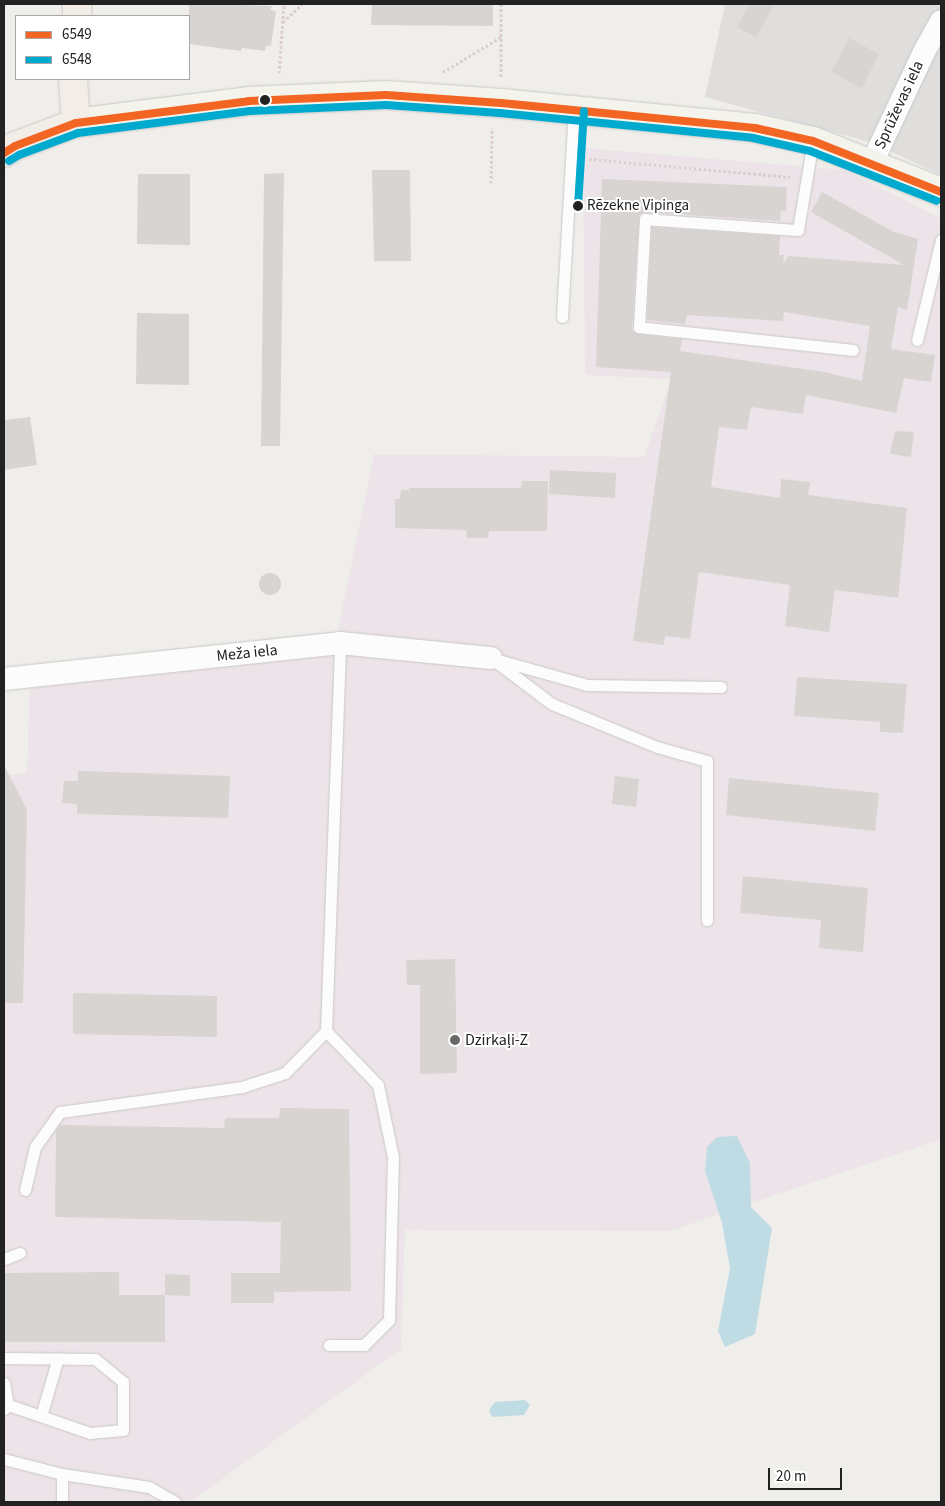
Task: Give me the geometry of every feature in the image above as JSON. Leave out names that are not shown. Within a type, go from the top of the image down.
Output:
[{"type":"main road","points":[[73,80],[72,94],[76,123]]},
{"type":"main road","points":[[4,153],[15,146],[76,123],[249,101],[386,95],[497,103],[755,128],[813,141],[941,192]]},
{"type":"street","name":"Sprūževas iela","points":[[872,163],[924,52],[941,21]]},
{"type":"street","name":"Meža iela","points":[[4,679],[340,643],[491,658]]},
{"type":"lane","points":[[562,317],[574,110]]},
{"type":"lane","points":[[813,141],[798,230],[645,219],[639,327],[853,350]]},
{"type":"lane","points":[[917,340],[941,240]]},
{"type":"lane","points":[[25,1190],[35,1147],[60,1112],[242,1087],[285,1073],[326,1031],[340,643]]},
{"type":"lane","points":[[491,658],[587,685],[722,687]]},
{"type":"lane","points":[[491,658],[552,704],[657,747],[707,761],[707,920]]},
{"type":"lane","points":[[326,1031],[378,1085],[393,1157],[389,1320],[364,1345],[329,1345]]},
{"type":"lane","points":[[4,1259],[20,1253]]},
{"type":"lane","points":[[4,1358],[95,1358],[123,1382],[123,1430],[90,1433],[41,1416],[6,1407],[4,1383]]},
{"type":"lane","points":[[41,1416],[58,1358]]},
{"type":"lane","points":[[4,1459],[62,1474],[150,1487],[174,1502]]},
{"type":"lane","points":[[62,1474],[62,1502]]},
{"type":"path","points":[[279,73],[284,4]]},
{"type":"path","points":[[283,22],[302,4]]},
{"type":"path","points":[[491,183],[501,37],[501,4]]},
{"type":"path","points":[[440,74],[501,37]]},
{"type":"path","points":[[571,158],[806,179]]},
{"type":"shaded area","points":[[725,4],[941,4],[941,175],[873,143],[705,97]]},
{"type":"shaded area","points":[[583,148],[844,170],[941,218],[941,1139],[670,1231],[405,1230],[401,1349],[190,1502],[4,1502],[4,776],[27,773],[30,674],[336,640],[374,454],[644,457],[671,379],[585,375]]},
{"type":"water","points":[[737,1136],[750,1163],[751,1207],[772,1228],[755,1334],[725,1347],[718,1331],[730,1268],[722,1223],[705,1171],[707,1147],[717,1137]]},
{"type":"water","points":[[525,1400],[530,1405],[524,1415],[492,1417],[489,1410],[495,1402]]},
{"type":"building","points":[[189,4],[272,6],[270,10],[276,11],[271,46],[266,46],[265,51],[242,48],[241,51],[190,44]]},
{"type":"building","points":[[372,4],[493,4],[493,26],[371,25]]},
{"type":"building","points":[[750,4],[774,4],[756,37],[737,27]]},
{"type":"building","points":[[849,38],[879,54],[862,88],[831,72]]},
{"type":"building","points":[[372,170],[410,170],[411,261],[374,261]]},
{"type":"building","points":[[284,173],[280,446],[261,446],[264,174]]},
{"type":"building","points":[[138,174],[190,174],[190,245],[137,244]]},
{"type":"building","points":[[602,179],[787,187],[786,211],[781,211],[780,221],[646,212],[639,215],[632,330],[638,334],[682,339],[680,351],[824,372],[862,381],[870,326],[784,312],[783,321],[687,315],[685,324],[647,320],[652,227],[780,236],[779,255],[784,255],[783,265],[788,256],[904,265],[811,212],[822,192],[894,232],[918,239],[907,310],[898,307],[891,349],[935,355],[931,382],[904,378],[896,413],[806,395],[803,414],[751,407],[747,430],[719,427],[711,487],[780,498],[781,479],[810,482],[808,495],[907,508],[898,598],[835,590],[829,632],[785,626],[790,585],[699,572],[690,639],[665,636],[664,645],[633,641],[671,372],[596,367]]},
{"type":"building","points":[[137,313],[189,314],[189,385],[136,384]]},
{"type":"building","points":[[30,417],[37,465],[4,470],[4,420]]},
{"type":"building","points":[[895,431],[914,432],[911,457],[890,454]]},
{"type":"building","points":[[550,470],[616,473],[615,498],[549,494]]},
{"type":"building","points":[[522,481],[548,481],[547,531],[489,531],[488,538],[467,538],[466,530],[395,528],[395,499],[400,499],[401,490],[409,490],[409,488],[521,488]]},
{"type":"building","points":[[270,573],[278,576],[281,584],[278,592],[270,595],[262,592],[259,584],[262,576]]},
{"type":"building","points":[[797,677],[907,684],[903,733],[880,732],[880,722],[794,716]]},
{"type":"building","points":[[4,765],[27,810],[23,1003],[4,1003]]},
{"type":"building","points":[[78,771],[230,776],[228,818],[77,814],[77,804],[62,803],[64,781],[78,781]]},
{"type":"building","points":[[615,776],[639,779],[636,807],[612,804]]},
{"type":"building","points":[[729,778],[879,793],[875,831],[726,815]]},
{"type":"building","points":[[743,876],[868,888],[863,952],[819,948],[821,920],[740,913]]},
{"type":"building","points":[[455,959],[457,1073],[420,1074],[420,985],[407,985],[406,960]]},
{"type":"building","points":[[73,993],[217,996],[217,1037],[73,1034]]},
{"type":"building","points":[[280,1108],[349,1109],[351,1291],[274,1292],[274,1303],[231,1303],[231,1273],[280,1273],[281,1222],[55,1217],[56,1131],[60,1125],[224,1128],[225,1118],[279,1118]]},
{"type":"building","points":[[119,1272],[119,1295],[165,1295],[165,1342],[5,1342],[5,1273]]},
{"type":"building","points":[[165,1274],[190,1275],[190,1296],[165,1295]]},
{"type":"transit line","name":"6549","points":[[4,153],[15,146],[76,123],[249,101],[386,95],[501,103],[755,128],[813,141],[941,192]]},
{"type":"transit line","name":"6548","points":[[9,161],[19,155],[78,133],[250,111],[386,105],[500,113],[753,138],[810,151],[937,201]]},
{"type":"transit line","name":"6548","points":[[578,206],[584,111]]},
{"type":"place","name":"Rēzekne Vipinga","points":[[578,206]]},
{"type":"place","name":"Dzirkaļi-Z","points":[[455,1040]]}]
